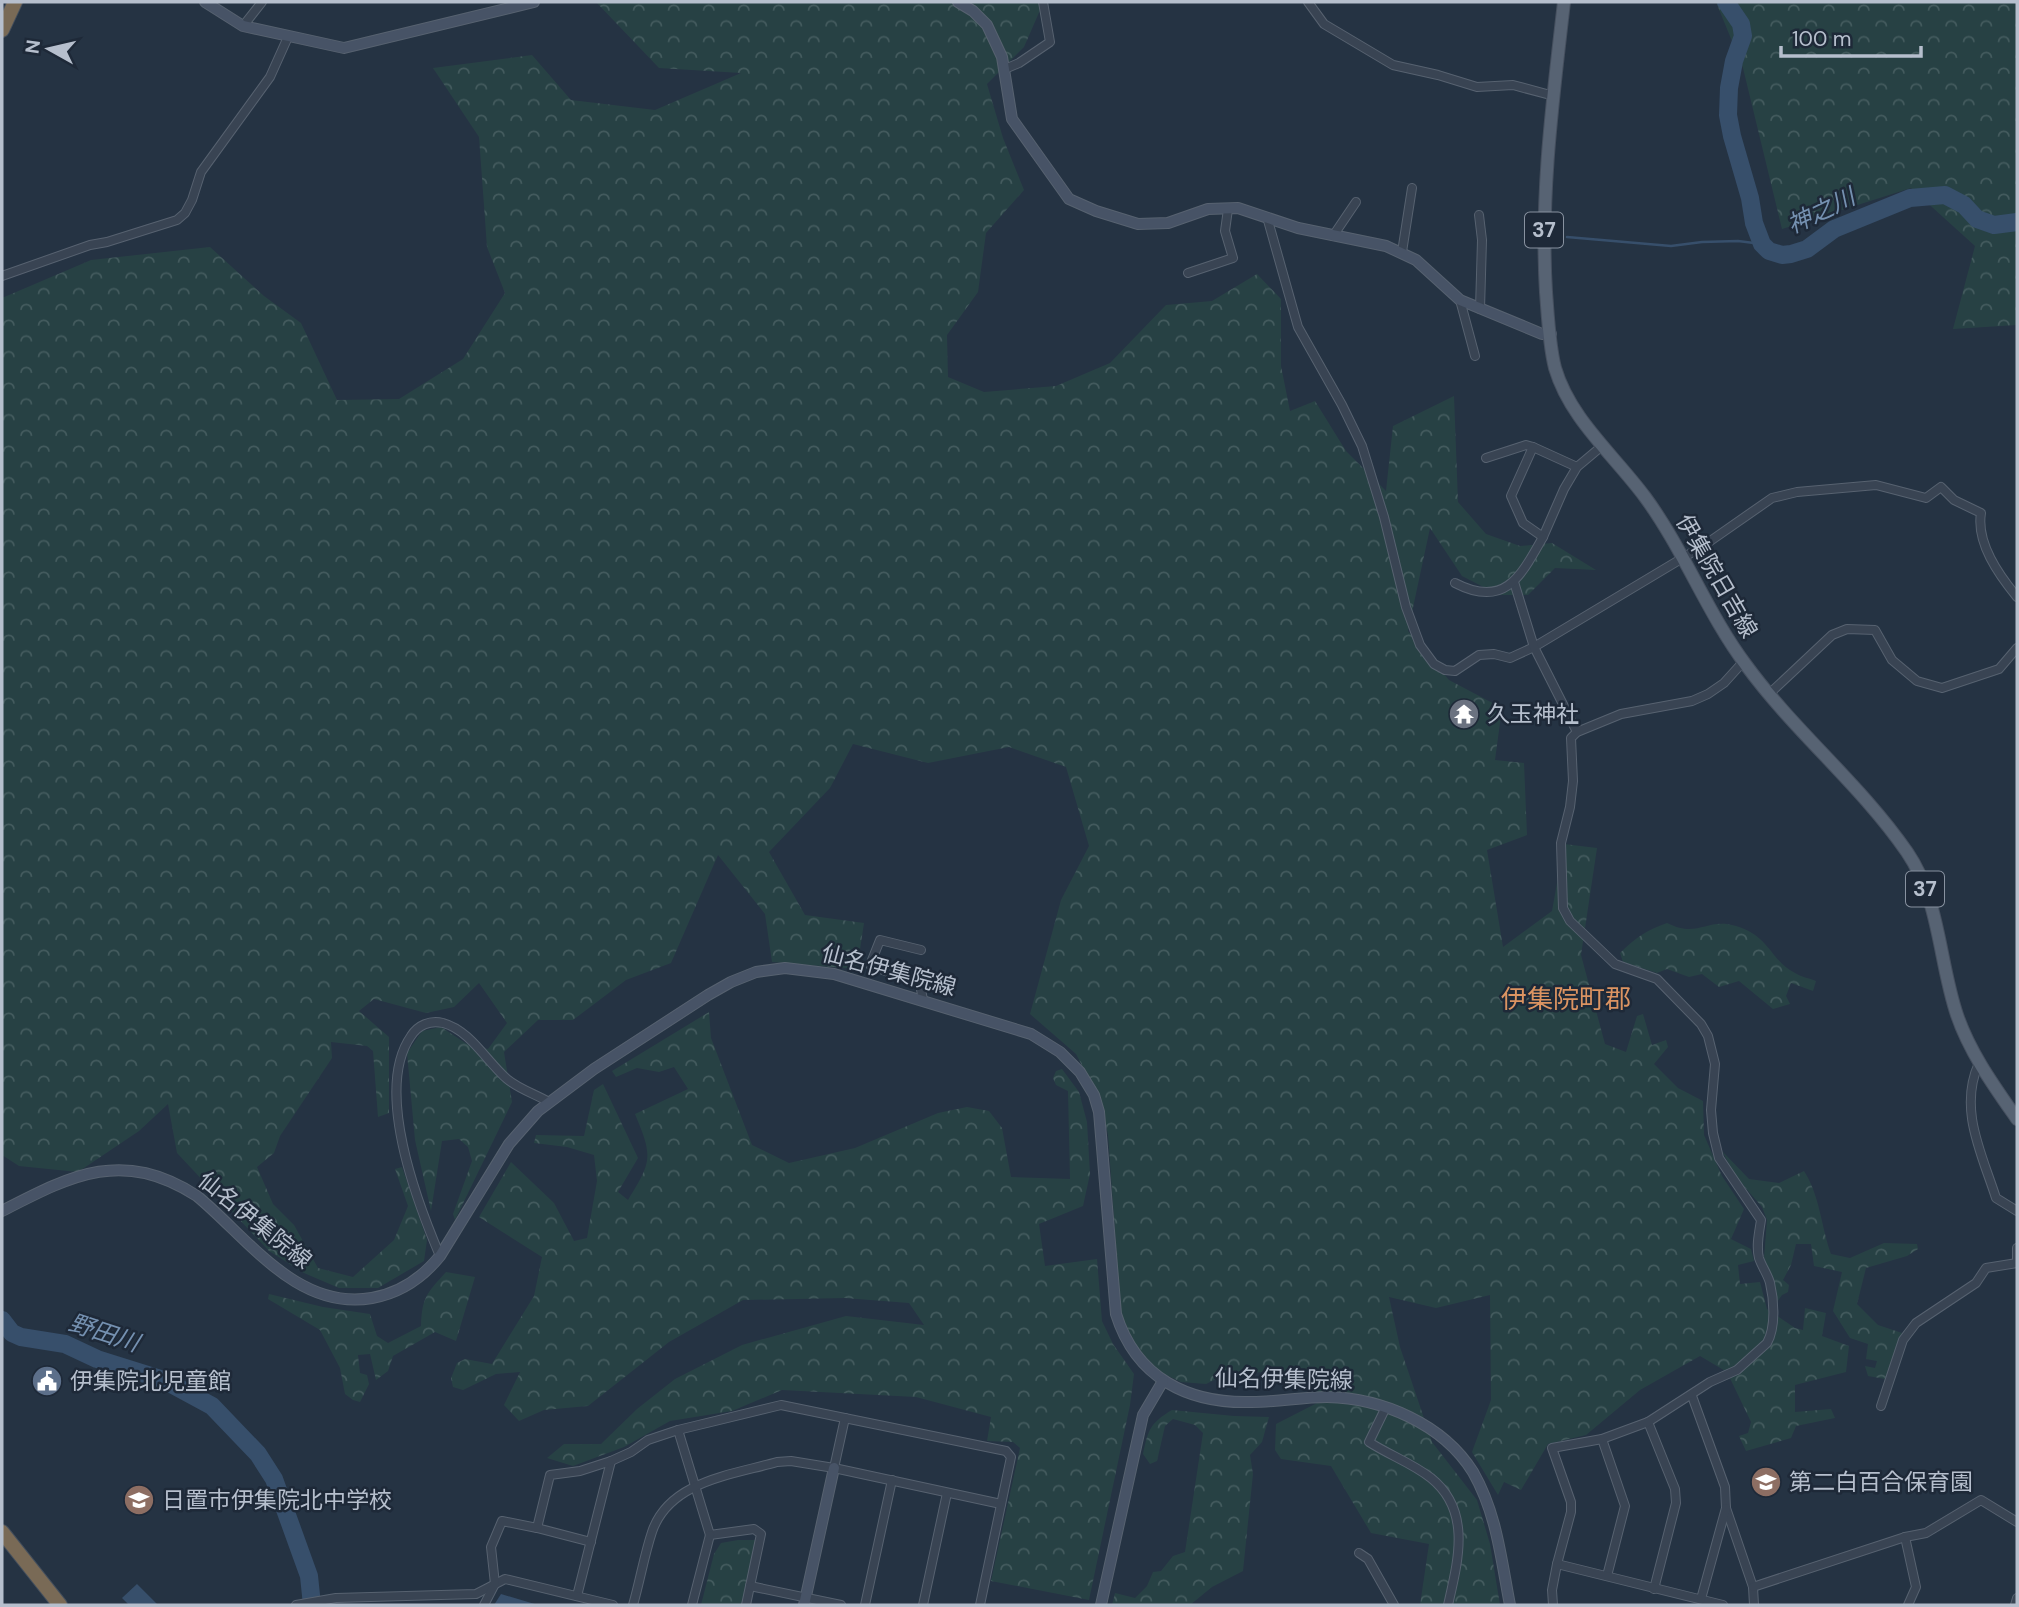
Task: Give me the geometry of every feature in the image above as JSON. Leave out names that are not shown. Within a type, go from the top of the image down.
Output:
[{"type":"highway","points":[[2,30],[15,2]]},
{"type":"highway","points":[[2,1532],[60,1605]]},
{"type":"main road","points":[[205,2],[243,26],[344,48],[534,2]]},
{"type":"main road","points":[[958,2],[973,11],[987,25],[1004,69],[1012,120],[1069,199],[1138,224],[1168,223],[1208,209],[1238,208],[1298,228],[1386,246],[1416,260],[1460,300],[1542,334],[1550,334]]},
{"type":"main road","name":"伊集院日吉線","points":[[1564,2],[1543,218],[1550,334],[1559,379],[1569,400],[1602,446],[1644,496],[1684,557],[1722,629],[1743,662],[1768,695],[1869,804],[1917,868],[1933,914],[1957,1016],[1979,1063],[2017,1118]]},
{"type":"main road","name":"仙名伊集院線","points":[[2,1211],[91,1172],[119,1170],[150,1174],[182,1186],[212,1208],[280,1271],[304,1287],[326,1296],[358,1299],[394,1292],[420,1276],[440,1256],[509,1144],[549,1102],[594,1069],[731,982],[756,972],[785,968],[818,971],[1031,1034],[1060,1052],[1087,1082],[1094,1095],[1102,1130],[1116,1314],[1120,1328],[1135,1353],[1163,1381],[1191,1395],[1219,1401],[1252,1402],[1326,1397],[1355,1400],[1385,1407],[1420,1423],[1442,1437],[1472,1471],[1490,1507],[1510,1605]]},
{"type":"main road","points":[[1101,1605],[1143,1415],[1163,1381]]},
{"type":"main road","points":[[805,1602],[834,1468]]},
{"type":"street","points":[[243,26],[262,2]]},
{"type":"street","points":[[1004,69],[1019,63],[1049,42],[1043,2]]},
{"type":"street","points":[[1045,16],[1049,2]]},
{"type":"street","points":[[1308,2],[1324,24],[1393,65],[1477,87],[1513,85],[1554,96]]},
{"type":"street","points":[[2,276],[90,245],[107,243],[177,219],[185,213],[201,172],[270,77],[288,37]]},
{"type":"street","points":[[1402,252],[1412,188]]},
{"type":"street","points":[[1334,236],[1356,202]]},
{"type":"street","points":[[1188,273],[1233,258],[1225,231],[1228,209]]},
{"type":"street","points":[[1479,215],[1482,240],[1480,309]]},
{"type":"street","points":[[1267,217],[1298,327],[1362,446],[1384,517],[1406,607],[1420,645],[1434,664],[1445,670],[1455,671],[1479,655],[1510,657],[1534,647],[1684,557],[1772,498],[1797,492],[1876,485],[1926,498],[1941,487],[1954,500],[1981,513],[1979,524],[1988,554],[2017,597]]},
{"type":"street","points":[[1460,300],[1475,356]]},
{"type":"street","points":[[1486,458],[1526,445],[1577,467]]},
{"type":"street","points":[[1455,583],[1480,593],[1497,592],[1514,582],[1543,537],[1577,467],[1602,446]]},
{"type":"street","points":[[1533,447],[1511,496],[1524,523],[1543,537]]},
{"type":"street","points":[[1514,582],[1534,647],[1577,732]]},
{"type":"street","points":[[1768,695],[1832,635],[1847,629],[1875,630],[1892,660],[1917,681],[1942,688],[1999,669],[2008,662],[2017,648]]},
{"type":"street","points":[[1553,1605],[1552,1590],[1571,1512],[1571,1502],[1552,1448],[1602,1439],[1648,1422],[1710,1382],[1737,1370],[1768,1343],[1771,1337],[1773,1305],[1757,1243],[1760,1220],[1719,1158],[1713,1133],[1715,1064],[1708,1036],[1701,1024],[1657,979],[1615,964],[1570,921],[1563,908],[1561,842],[1573,781],[1571,738],[1577,732],[1621,715],[1692,701],[1716,689],[1743,662]]},
{"type":"street","points":[[921,950],[880,940],[870,965],[920,984],[923,1000]]},
{"type":"street","points":[[440,1256],[409,1172],[399,1127],[397,1090],[404,1045],[416,1028],[427,1023],[440,1022],[449,1025],[464,1035],[518,1087],[549,1102]]},
{"type":"street","points":[[1979,1063],[1971,1096],[1971,1122],[1996,1198],[2017,1211]]},
{"type":"street","points":[[1881,1406],[1903,1340],[1916,1323],[1976,1283],[1986,1268],[2017,1263],[2017,1248]]},
{"type":"street","points":[[1692,1396],[1726,1487],[1726,1508],[1701,1599]]},
{"type":"street","points":[[537,1528],[550,1475],[580,1471],[611,1461],[648,1440],[678,1430],[781,1405],[1006,1451],[1011,1457],[980,1605]]},
{"type":"street","points":[[1385,1407],[1369,1442],[1432,1478],[1449,1499],[1457,1518],[1459,1559],[1448,1605]]},
{"type":"street","points":[[834,1468],[845,1418]]},
{"type":"street","points":[[1648,1422],[1675,1489],[1676,1503],[1654,1589]]},
{"type":"street","points":[[678,1430],[710,1535],[692,1605]]},
{"type":"street","points":[[1602,1439],[1625,1506],[1607,1576]]},
{"type":"street","points":[[577,1596],[611,1461]]},
{"type":"street","points":[[634,1605],[652,1531],[659,1517],[681,1494],[695,1486],[777,1462],[791,1461],[834,1468],[1001,1504]]},
{"type":"street","points":[[865,1605],[892,1480]]},
{"type":"street","points":[[923,1605],[947,1493]]},
{"type":"street","points":[[1753,1587],[1926,1533],[1981,1500],[2017,1522]]},
{"type":"street","points":[[1726,1508],[1753,1587],[1754,1605]]},
{"type":"street","points":[[484,1605],[495,1584],[491,1547],[502,1521],[591,1542]]},
{"type":"street","points":[[710,1535],[754,1529],[761,1534],[746,1605]]},
{"type":"street","points":[[1905,1538],[1916,1587],[1908,1605]]},
{"type":"street","points":[[1359,1553],[1368,1559],[1394,1605]]},
{"type":"street","points":[[1557,1564],[1723,1605]]},
{"type":"street","points":[[298,1605],[325,1600],[476,1594],[505,1579],[613,1605]]},
{"type":"street","points":[[750,1587],[805,1602],[841,1605]]},
{"type":"street","points":[[2015,1605],[2017,1598]]},
{"type":"green space","points":[[596,2],[1040,2],[1041,8],[1024,47],[987,84],[1003,138],[1024,190],[986,233],[978,292],[947,335],[948,377],[984,392],[1056,386],[1110,363],[1166,305],[1212,301],[1257,274],[1281,299],[1281,366],[1290,411],[1315,401],[1346,451],[1386,491],[1393,426],[1454,396],[1458,502],[1486,534],[1520,546],[1552,543],[1596,570],[1555,568],[1528,595],[1499,595],[1462,576],[1430,528],[1408,631],[1449,680],[1502,708],[1495,760],[1524,763],[1527,835],[1487,850],[1503,947],[1552,911],[1564,844],[1597,848],[1581,955],[1605,1044],[1626,1052],[1637,1016],[1643,1014],[1652,1045],[1666,1040],[1668,1047],[1654,1064],[1678,1088],[1703,1101],[1704,1135],[1722,1176],[1744,1209],[1731,1239],[1751,1249],[1754,1261],[1738,1265],[1740,1284],[1760,1282],[1767,1309],[1795,1328],[1803,1330],[1805,1308],[1826,1313],[1822,1336],[1849,1346],[1846,1372],[1795,1385],[1795,1412],[1831,1409],[1835,1418],[1796,1426],[1791,1438],[1746,1451],[1739,1436],[1748,1433],[1751,1422],[1727,1372],[1700,1356],[1640,1390],[1586,1435],[1548,1444],[1521,1490],[1504,1482],[1498,1495],[1472,1452],[1491,1400],[1490,1295],[1436,1308],[1389,1297],[1400,1347],[1432,1442],[1477,1500],[1490,1544],[1500,1605],[1420,1605],[1429,1544],[1371,1533],[1331,1466],[1281,1459],[1275,1450],[1276,1424],[1317,1403],[1316,1390],[1263,1372],[1224,1375],[1206,1384],[1181,1382],[1160,1372],[1135,1345],[1121,1314],[1108,1135],[1101,1102],[1076,1054],[1030,1014],[1061,900],[1089,846],[1066,767],[1009,747],[928,763],[853,744],[830,788],[769,852],[805,915],[864,923],[857,969],[772,962],[765,914],[718,855],[671,963],[626,980],[573,1020],[538,1020],[504,1052],[512,1102],[455,1220],[453,1214],[472,1161],[468,1147],[459,1139],[442,1141],[431,1211],[415,1140],[407,1053],[422,1031],[441,1027],[467,1044],[488,1049],[507,1023],[479,983],[454,1007],[426,1013],[374,999],[359,1011],[389,1037],[389,1113],[378,1117],[373,1051],[367,1046],[331,1042],[332,1058],[280,1136],[274,1153],[257,1167],[273,1204],[294,1225],[318,1268],[353,1277],[394,1240],[408,1206],[395,1169],[402,1167],[427,1240],[424,1261],[378,1288],[339,1288],[304,1273],[269,1251],[177,1153],[168,1104],[139,1131],[78,1172],[19,1166],[2,1155],[2,298],[91,260],[210,247],[264,296],[301,323],[337,400],[399,399],[463,359],[505,293],[487,247],[479,137],[433,68],[532,55],[571,100],[655,110],[741,73],[659,68]]},
{"type":"green space","points":[[1716,2],[2017,2],[2017,325],[1953,329],[1975,246],[1911,188],[1782,229],[1743,68]]},
{"type":"green space","points":[[1667,923],[1687,929],[1726,924],[1747,930],[1763,942],[1786,967],[1800,976],[1816,981],[1813,991],[1791,983],[1786,996],[1790,1004],[1773,1009],[1739,981],[1719,987],[1702,974],[1689,977],[1667,969],[1657,973],[1623,962],[1620,953],[1636,939]]},
{"type":"green space","points":[[709,1012],[711,1038],[752,1145],[789,1163],[855,1148],[938,1113],[967,1107],[989,1111],[1002,1128],[1011,1177],[1070,1179],[1068,1091],[1056,1085],[1053,1078],[1056,1071],[1062,1069],[1079,1092],[1087,1122],[1090,1174],[1083,1206],[1039,1224],[1045,1266],[1097,1259],[1102,1321],[1113,1344],[1134,1374],[1130,1405],[1089,1600],[991,1581],[1020,1448],[1013,1442],[987,1441],[991,1417],[916,1397],[782,1390],[732,1411],[670,1421],[624,1447],[573,1466],[547,1458],[564,1444],[601,1444],[637,1409],[675,1379],[742,1345],[846,1316],[924,1325],[909,1303],[845,1298],[743,1300],[669,1342],[588,1406],[544,1410],[519,1421],[504,1405],[520,1372],[496,1374],[463,1390],[453,1387],[451,1378],[457,1363],[465,1359],[492,1364],[534,1296],[542,1257],[479,1217],[511,1162],[554,1203],[574,1241],[587,1238],[597,1181],[594,1155],[567,1147],[534,1143],[536,1135],[584,1136],[594,1090],[603,1084],[638,1158],[618,1192],[628,1200],[642,1176],[647,1158],[645,1140],[635,1114],[688,1089],[674,1067],[659,1072],[637,1068],[616,1077],[612,1071]]},
{"type":"green space","points":[[1722,1151],[1749,1179],[1779,1183],[1804,1171],[1817,1201],[1831,1254],[1850,1258],[1884,1243],[1917,1244],[1918,1249],[1907,1256],[1866,1268],[1857,1304],[1878,1325],[1902,1333],[1885,1379],[1868,1376],[1865,1366],[1875,1368],[1877,1361],[1866,1359],[1868,1344],[1850,1338],[1833,1311],[1842,1272],[1814,1266],[1811,1244],[1796,1244],[1791,1265],[1783,1280],[1789,1285],[1788,1292],[1777,1302],[1774,1283],[1764,1258],[1767,1220],[1762,1207],[1736,1177]]},
{"type":"green space","points":[[446,1272],[475,1277],[456,1341],[435,1332],[393,1356],[388,1371],[376,1380],[370,1354],[358,1355],[360,1373],[367,1375],[369,1384],[360,1402],[345,1394],[340,1368],[320,1330],[268,1299],[269,1294],[323,1307],[370,1314],[377,1336],[388,1343],[421,1326],[427,1296]]},
{"type":"green space","points":[[1172,1410],[1269,1417],[1262,1442],[1250,1455],[1253,1474],[1243,1571],[1212,1587],[1190,1605],[1112,1605],[1115,1593],[1135,1598],[1147,1586],[1153,1572],[1161,1571],[1173,1556],[1185,1552],[1203,1433],[1195,1425],[1173,1419],[1165,1426],[1157,1461],[1150,1464],[1143,1454],[1151,1428]]},
{"type":"green space","points":[[756,1540],[742,1605],[701,1605],[714,1554],[721,1543]]},
{"type":"water","points":[[137,1584],[158,1605],[129,1605],[122,1598]]},
{"type":"water","points":[[501,1594],[538,1605],[494,1605]]},
{"type":"waterway","name":"神之川","points":[[1726,2],[1741,24],[1743,36],[1734,61],[1728,115],[1754,223],[1762,244],[1769,251],[1782,255],[1807,249],[1834,229],[1910,198],[1945,195],[1964,205],[1977,219],[1994,225],[2017,222]]},
{"type":"waterway","points":[[1567,237],[1671,246],[1738,241],[1762,244]]},
{"type":"waterway","name":"野田川","points":[[2,1320],[12,1333],[21,1337],[65,1344],[97,1359],[164,1380],[212,1406],[258,1454],[274,1479],[309,1576],[312,1605]]},
{"type":"place","name":"久玉神社","points":[[1464,714]]},
{"type":"place","name":"伊集院北児童館","points":[[47,1381]]},
{"type":"place","name":"第二白百合保育園","points":[[1766,1482]]},
{"type":"place","name":"日置市伊集院北中学校","points":[[139,1500]]},
{"type":"district","name":"伊集院町郡","points":[[1566,999]]}]
